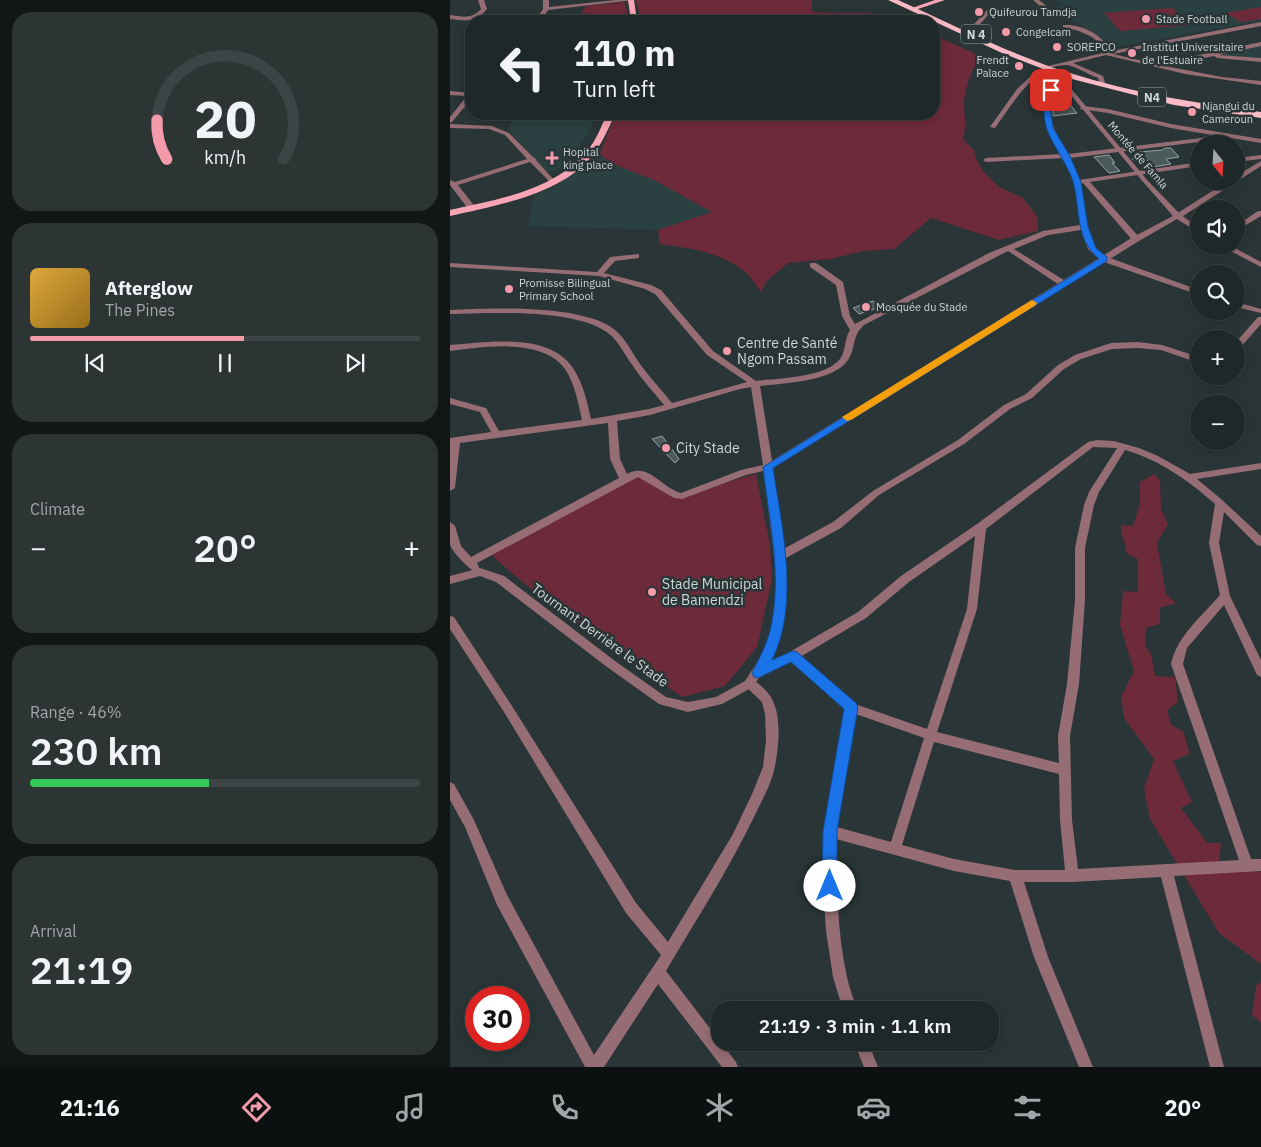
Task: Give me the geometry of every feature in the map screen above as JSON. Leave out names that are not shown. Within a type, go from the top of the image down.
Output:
[{"type":"highway","name":"N 4","points":[[892,0],[931,15]]},
{"type":"highway","name":"N 4","points":[[940,19],[1049,67]]},
{"type":"highway","name":"N4","points":[[1049,67],[1064,78],[1100,83],[1184,101],[1261,111]]},
{"type":"highway","name":"N4","points":[[1100,83],[1190,105],[1261,115]]},
{"type":"main road","points":[[631,0],[633,15]]},
{"type":"main road","points":[[909,5],[922,0]]},
{"type":"main road","points":[[909,5],[942,0]]},
{"type":"main road","points":[[450,213],[524,193],[552,181],[576,166],[588,155],[595,146],[608,120]]},
{"type":"street","points":[[479,15],[484,9],[481,0]]},
{"type":"street","points":[[542,15],[546,9],[546,0]]},
{"type":"street","points":[[546,9],[631,0]]},
{"type":"street","points":[[970,33],[992,10],[1037,10],[1046,7],[1036,0]]},
{"type":"street","points":[[450,18],[465,19]]},
{"type":"street","points":[[994,127],[1019,90],[1034,76],[1049,67],[1108,53],[1261,24]]},
{"type":"street","points":[[1065,26],[1089,31],[1101,40],[1108,53],[1213,78],[1261,83]]},
{"type":"street","points":[[1157,66],[1261,44]]},
{"type":"street","points":[[1211,56],[1261,60]]},
{"type":"street","points":[[1067,63],[1101,77],[1100,83]]},
{"type":"street","points":[[1064,78],[1051,84],[1046,107],[1050,128],[1080,181],[1136,239]]},
{"type":"street","name":"Montée de Famla","points":[[1064,78],[1083,108],[1137,172],[1177,216],[1190,225]]},
{"type":"street","points":[[450,93],[465,94]]},
{"type":"street","points":[[450,121],[465,102]]},
{"type":"street","points":[[1083,108],[1116,112],[1133,118],[1226,135]]},
{"type":"street","points":[[450,126],[490,128],[507,134],[552,181]]},
{"type":"street","points":[[1245,138],[1261,141]]},
{"type":"street","points":[[986,160],[1066,156],[1190,141]]},
{"type":"street","points":[[1245,159],[1261,157]]},
{"type":"street","points":[[472,208],[452,183],[533,159]]},
{"type":"street","points":[[1245,173],[1261,163]]},
{"type":"street","points":[[1080,181],[1190,165]]},
{"type":"street","points":[[1080,181],[1084,227],[1093,251],[1104,259],[1190,290]]},
{"type":"street","points":[[469,562],[635,474],[640,473],[677,496],[686,496],[744,472],[768,467],[1136,239],[1219,190]]},
{"type":"street","points":[[1245,223],[1261,213]]},
{"type":"street","points":[[450,488],[453,441],[612,419],[670,406],[732,388],[813,376],[836,367],[846,356],[851,332],[854,328],[886,309],[1008,248],[1046,233],[1084,227]]},
{"type":"street","points":[[1008,248],[1064,284]]},
{"type":"street","points":[[1242,255],[1261,265]]},
{"type":"street","points":[[599,274],[614,259],[636,256]]},
{"type":"street","points":[[450,265],[599,274],[655,290],[710,353],[755,384]]},
{"type":"street","points":[[813,265],[840,284],[846,316],[854,328]]},
{"type":"street","points":[[1245,307],[1261,311]]},
{"type":"street","points":[[450,312],[505,310],[577,317],[594,321],[612,332],[670,406]]},
{"type":"street","points":[[1245,337],[1261,319]]},
{"type":"street","points":[[450,348],[514,345],[541,349],[553,353],[564,362],[575,379],[587,423]]},
{"type":"street","points":[[780,556],[838,526],[876,492],[961,442],[1007,407],[1029,396],[1061,367],[1078,357],[1110,346],[1138,345],[1162,348],[1190,357]]},
{"type":"street","name":"Tournant Derrière le Stade","points":[[480,572],[500,579],[611,664],[663,700],[688,707],[702,705],[718,700],[749,684],[768,656],[776,630],[781,591],[780,556],[755,384]]},
{"type":"street","points":[[450,401],[484,410],[497,435]]},
{"type":"street","points":[[612,419],[615,459],[625,480]]},
{"type":"street","points":[[758,673],[792,656],[862,615],[905,579],[981,526],[1091,444],[1112,443],[1162,460],[1191,477],[1261,542]]},
{"type":"street","points":[[1072,876],[1066,820],[1064,736],[1073,684],[1080,600],[1080,548],[1089,505],[1094,492],[1123,446]]},
{"type":"street","points":[[1191,477],[1261,466]]},
{"type":"street","points":[[1220,504],[1214,543],[1225,596],[1261,672]]},
{"type":"street","points":[[450,526],[456,547],[480,572]]},
{"type":"street","points":[[895,848],[972,609],[979,561],[981,526]]},
{"type":"street","points":[[450,580],[480,572]]},
{"type":"street","points":[[1225,596],[1183,645],[1178,653],[1177,664],[1247,866]]},
{"type":"street","points":[[450,620],[524,734],[631,908],[668,953]]},
{"type":"street","points":[[792,656],[851,707],[932,736],[998,755],[1065,770]]},
{"type":"street","points":[[450,788],[470,824],[502,900],[594,1067],[658,972],[737,838],[758,795],[769,767],[772,740],[771,714],[767,700],[749,684]]},
{"type":"street","points":[[847,1001],[840,977],[833,931],[830,886],[830,831],[851,707]]},
{"type":"street","points":[[830,831],[954,865],[1016,876],[1166,872],[1261,865]]},
{"type":"street","points":[[1166,872],[1217,1067]]},
{"type":"street","points":[[1016,876],[1041,957],[1086,1067]]},
{"type":"street","points":[[658,972],[731,1067]]},
{"type":"street","points":[[865,1051],[871,1067]]},
{"type":"shaded area","points":[[636,0],[812,0],[812,11],[882,15],[640,15]]},
{"type":"shaded area","points":[[1056,0],[1261,0],[1261,21],[1115,47],[1052,7],[1062,4]]},
{"type":"shaded area","points":[[625,2],[628,15],[581,15],[586,6]]},
{"type":"shaded area","points":[[1261,7],[1261,19],[1241,22],[1225,13]]},
{"type":"shaded area","name":"Stade Football","points":[[1172,8],[1190,25],[1120,31],[1104,13]]},
{"type":"shaded area","points":[[940,38],[980,56],[967,85],[964,103],[965,130],[963,139],[974,150],[982,170],[999,187],[1023,198],[1038,218],[1038,231],[999,240],[931,218],[894,249],[864,251],[830,259],[788,263],[767,281],[761,292],[747,273],[725,259],[693,249],[660,244],[658,230],[712,212],[656,181],[616,165],[599,155],[614,120],[940,120]]},
{"type":"shaded area","points":[[1261,45],[1261,58],[1227,56],[1223,53]]},
{"type":"shaded area","name":"Hopital king place","points":[[513,120],[594,120],[579,147],[559,169],[547,172],[508,129]]},
{"type":"shaded area","points":[[599,155],[616,165],[656,181],[713,212],[658,230],[528,226],[534,195],[555,186]]},
{"type":"shaded area","name":"Stade Municipal de Bamendzi","points":[[637,474],[673,497],[756,474],[770,545],[772,579],[757,647],[725,686],[682,697],[558,610],[488,552]]},
{"type":"shaded area","points":[[1154,474],[1160,480],[1161,509],[1168,524],[1157,543],[1166,594],[1176,603],[1160,608],[1160,624],[1146,628],[1145,645],[1151,654],[1155,676],[1175,677],[1178,702],[1167,710],[1171,725],[1183,731],[1190,754],[1173,761],[1192,802],[1181,808],[1207,843],[1221,843],[1219,865],[1261,872],[1261,964],[1219,933],[1150,819],[1144,789],[1154,759],[1124,718],[1121,697],[1134,671],[1120,625],[1123,591],[1138,592],[1138,559],[1127,554],[1121,525],[1133,526],[1140,504],[1140,482]]},
{"type":"shaded area","points":[[1261,982],[1261,1023],[1252,1015],[1256,986]]},
{"type":"building","points":[[1067,101],[1077,113],[1053,116],[1053,102]]},
{"type":"building","points":[[1171,148],[1179,157],[1166,159],[1171,164],[1153,167],[1147,160],[1138,162],[1132,159],[1138,152],[1162,150]]},
{"type":"building","points":[[1109,155],[1115,163],[1112,163],[1120,171],[1109,173],[1094,157]]},
{"type":"building","name":"Mosquée du Stade","points":[[873,301],[880,307],[859,314],[853,308]]},
{"type":"building","name":"City Stade","points":[[662,436],[679,459],[675,463],[652,439]]},
{"type":"slow traffic","points":[[847,417],[1032,303]]},
{"type":"place","name":"Quifeurou Tamdja","points":[[979,12]]},
{"type":"place","name":"Stade Football","points":[[1146,19]]},
{"type":"place","name":"Congelcam","points":[[1006,32]]},
{"type":"place","name":"SOREPCO","points":[[1057,47]]},
{"type":"place","name":"Institut Universitaire de l'Estuaire","points":[[1132,53]]},
{"type":"place","name":"Frendt Palace","points":[[1019,66]]},
{"type":"place","name":"Njangui du Cameroun","points":[[1192,112]]},
{"type":"place","name":"Hopital king place","points":[[552,158]]},
{"type":"place","name":"Promisse Bilingual Primary School","points":[[509,289]]},
{"type":"place","name":"Mosquée du Stade","points":[[866,307]]},
{"type":"place","name":"Centre de Santé Ngom Passam","points":[[727,351]]},
{"type":"place","name":"City Stade","points":[[666,448]]},
{"type":"place","name":"Stade Municipal de Bamendzi","points":[[652,592]]},
{"type":"route","points":[[830,886],[830,831],[851,707],[792,656],[758,673],[768,656],[776,630],[781,591],[780,556],[768,467],[1104,259],[1092,249],[1084,227],[1077,182],[1066,156],[1050,128],[1046,107],[1051,90]]}]
